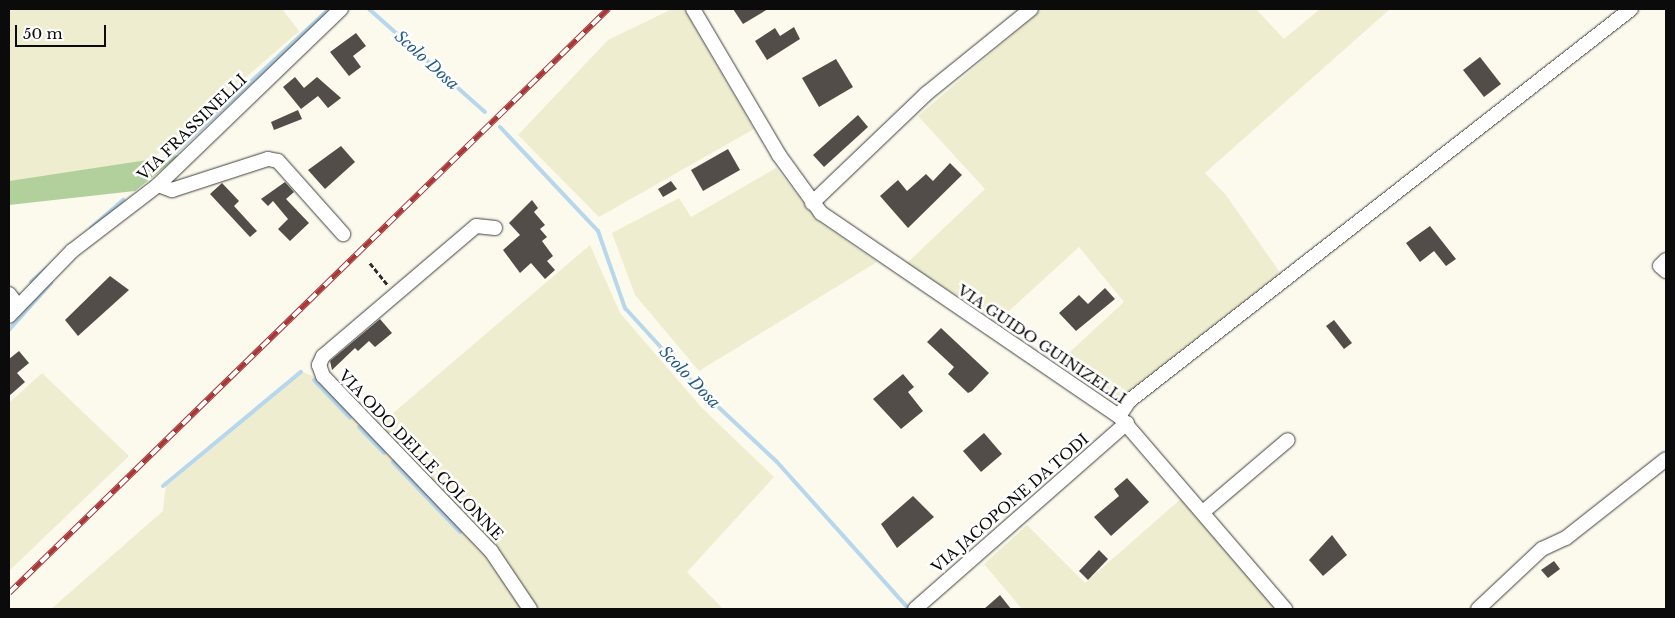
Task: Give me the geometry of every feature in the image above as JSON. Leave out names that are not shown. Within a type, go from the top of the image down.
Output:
[{"type":"street","name":"VIA FRASSINELLI","points":[[13,311],[72,251],[158,185],[341,9]]},
{"type":"street","name":"VIA GUIDO GUINIZELLI","points":[[693,9],[812,203],[831,222],[1123,419],[1285,609]]},
{"type":"street","points":[[812,203],[926,94],[1032,9]]},
{"type":"street","name":"VIA JACOPONE DA TODI","points":[[920,604],[1123,419],[1129,401],[1631,9]]},
{"type":"street","points":[[158,185],[172,190],[268,159],[278,161],[343,234]]},
{"type":"street","name":"VIA ODO DELLE COLONNE","points":[[495,228],[476,226],[323,356],[320,371],[472,529],[530,609]]},
{"type":"street","points":[[1666,260],[1660,266],[1666,271]]},
{"type":"street","name":"VIA FRASSINELLI","points":[[9,294],[13,311]]},
{"type":"street","points":[[1203,512],[1288,440]]},
{"type":"street","points":[[1478,609],[1542,549],[1566,538],[1666,459]]},
{"type":"path","points":[[370,263],[396,294]]},
{"type":"shaded area","points":[[9,9],[282,9],[299,31],[151,160],[9,181]]},
{"type":"shaded area","points":[[672,9],[684,9],[754,129],[599,217],[518,135],[608,40]]},
{"type":"shaded area","points":[[1042,9],[1256,9],[1284,39],[1320,9],[1390,9],[1205,173],[1226,195],[1283,277],[1119,408],[1059,362],[1124,302],[1079,247],[998,321],[906,264],[985,189],[918,116]]},
{"type":"shaded area","points":[[776,168],[817,220],[877,262],[699,371],[635,295],[612,233],[679,198],[691,217]]},
{"type":"shaded area","points":[[590,245],[620,313],[702,408],[774,477],[687,572],[723,609],[537,609],[499,555],[378,426]]},
{"type":"shaded area","points":[[303,372],[315,377],[477,545],[524,609],[51,609],[163,511],[166,484]]},
{"type":"shaded area","points":[[42,373],[129,456],[9,571],[9,403]]},
{"type":"shaded area","points":[[1183,497],[1279,609],[1022,609],[984,564],[1027,525],[1085,583]]},
{"type":"green space","points":[[180,155],[135,191],[9,205],[9,181]]},
{"type":"building","points":[[733,9],[768,9],[743,24]]},
{"type":"building","points":[[794,27],[800,39],[767,60],[755,41],[775,28],[780,36]]},
{"type":"building","points":[[356,33],[366,46],[353,56],[361,67],[349,76],[330,52]]},
{"type":"building","points":[[1480,57],[1501,84],[1484,97],[1463,70]]},
{"type":"building","points":[[836,59],[853,87],[819,107],[802,78]]},
{"type":"building","points":[[295,77],[304,88],[317,77],[341,98],[328,108],[318,96],[301,109],[283,87]]},
{"type":"building","points":[[298,110],[302,119],[274,130],[271,122]]},
{"type":"building","points":[[858,115],[868,127],[824,167],[813,155]]},
{"type":"building","points":[[341,146],[355,162],[325,189],[308,170]]},
{"type":"building","points":[[728,149],[740,170],[703,191],[691,170]]},
{"type":"building","points":[[950,163],[962,175],[908,228],[880,196],[898,180],[907,191],[926,174],[933,181]]},
{"type":"building","points":[[671,181],[677,189],[663,197],[658,189]]},
{"type":"building","points":[[285,182],[294,192],[286,199],[309,223],[290,241],[278,229],[288,219],[273,201],[268,206],[261,199]]},
{"type":"building","points":[[222,183],[239,201],[234,206],[257,231],[250,237],[210,194]]},
{"type":"building","points":[[532,200],[538,208],[534,212],[545,225],[540,229],[547,237],[542,241],[553,256],[547,261],[555,270],[545,279],[531,263],[520,273],[503,250],[520,235],[509,223]]},
{"type":"building","points":[[1430,226],[1456,259],[1446,266],[1434,251],[1420,262],[1406,243]]},
{"type":"building","points":[[110,276],[129,290],[78,336],[65,320]]},
{"type":"building","points":[[1105,288],[1115,299],[1076,331],[1059,313],[1079,295],[1088,304]]},
{"type":"building","points":[[380,319],[392,333],[375,347],[369,341],[358,351],[355,348],[332,370],[330,361]]},
{"type":"building","points":[[1334,320],[1352,343],[1344,349],[1326,326]]},
{"type":"building","points":[[941,328],[989,373],[968,393],[948,374],[954,367],[927,342]]},
{"type":"building","points":[[19,351],[29,363],[17,373],[25,382],[9,396],[9,359]]},
{"type":"building","points":[[903,374],[914,387],[908,392],[923,411],[901,429],[873,399]]},
{"type":"building","points":[[984,433],[1002,454],[981,472],[963,451]]},
{"type":"building","points":[[1127,478],[1149,502],[1111,536],[1094,517],[1119,496],[1114,489]]},
{"type":"building","points":[[913,496],[934,517],[897,548],[881,524]]},
{"type":"building","points":[[1332,535],[1347,555],[1323,576],[1309,560]]},
{"type":"building","points":[[1099,550],[1108,559],[1088,580],[1079,571]]},
{"type":"building","points":[[1554,561],[1560,569],[1548,578],[1541,570]]},
{"type":"building","points":[[1000,595],[1011,609],[984,609]]},
{"type":"waterway","name":"Scolo Dosa","points":[[369,9],[485,112]]},
{"type":"waterway","points":[[166,161],[327,11]]},
{"type":"waterway","name":"Scolo Dosa","points":[[500,127],[598,231],[625,308],[698,388],[777,462],[909,609]]},
{"type":"waterway","points":[[91,228],[123,200]]},
{"type":"waterway","points":[[31,282],[47,268]]},
{"type":"waterway","points":[[9,330],[51,283]]},
{"type":"waterway","points":[[163,486],[301,372]]},
{"type":"waterway","points":[[314,380],[350,418]]},
{"type":"waterway","points":[[359,427],[384,453]]},
{"type":"waterway","points":[[393,462],[460,532]]},
{"type":"railway","points":[[9,593],[608,9]]}]
